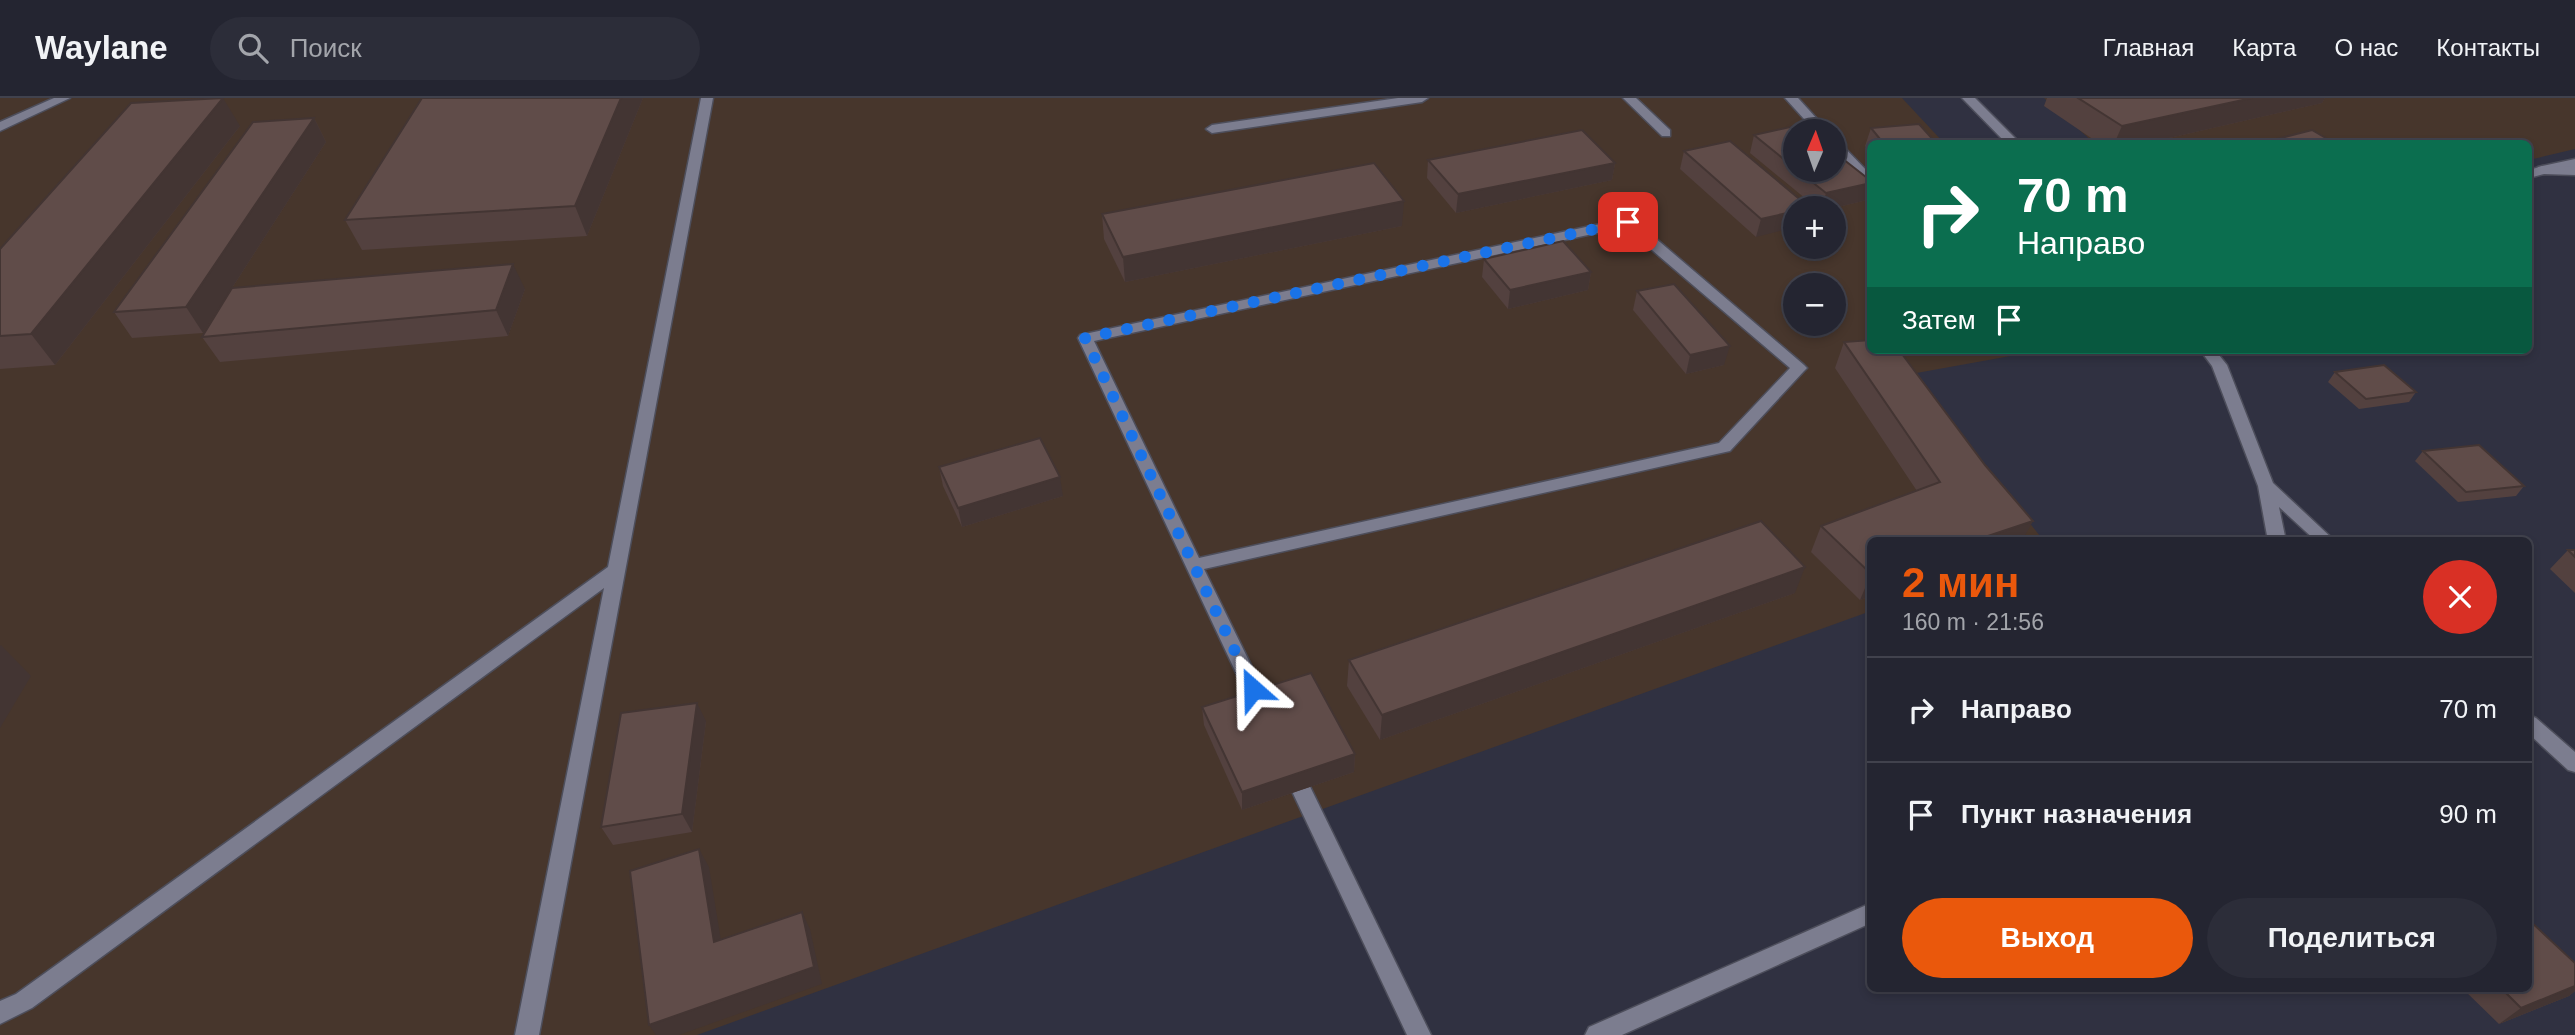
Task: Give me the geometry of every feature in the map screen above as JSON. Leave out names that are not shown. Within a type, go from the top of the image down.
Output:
[{"type":"street","points":[[0,127],[64,98]]},
{"type":"street","points":[[527,1035],[707,98]]},
{"type":"street","points":[[1212,129],[1422,98]]},
{"type":"street","points":[[1629,98],[1665,133]]},
{"type":"street","points":[[1791,98],[1811,119]]},
{"type":"street","points":[[1968,98],[2011,140]]},
{"type":"street","points":[[1846,157],[1867,179]]},
{"type":"street","points":[[2532,173],[2575,163]]},
{"type":"street","points":[[2543,170],[2575,171]]},
{"type":"street","points":[[1194,565],[1724,447],[1799,368],[1628,222],[1085,338],[1271,726]]},
{"type":"street","points":[[2210,354],[2219,365],[2266,486],[2276,537]]},
{"type":"street","points":[[2266,486],[2323,537]]},
{"type":"street","points":[[0,1013],[24,1001],[617,570]]},
{"type":"street","points":[[2532,726],[2575,764]]},
{"type":"street","points":[[1283,751],[1419,1035]]},
{"type":"street","points":[[1597,1035],[1867,915]]},
{"type":"shaded area","points":[[0,98],[1902,98],[1941,140],[1867,140],[1867,354],[2022,354],[1911,374],[2041,537],[1867,537],[1867,612],[697,1035],[0,1035]]},
{"type":"shaded area","points":[[2044,98],[2575,98],[2575,149],[2532,159],[2532,140],[2091,140]]},
{"type":"building","points":[[223,98],[31,334],[0,336],[0,249],[131,103]]},
{"type":"building","points":[[422,98],[621,98],[575,206],[345,220]]},
{"type":"building","points":[[2078,98],[2252,98],[2122,126]]},
{"type":"building","points":[[314,118],[186,307],[114,312],[253,122]]},
{"type":"building","points":[[1919,124],[1933,140],[1881,140],[1871,128]]},
{"type":"building","points":[[1783,129],[1783,158],[1754,135]]},
{"type":"building","points":[[1582,130],[1615,163],[1458,194],[1428,160]]},
{"type":"building","points":[[2312,130],[2329,140],[2273,140]]},
{"type":"building","points":[[1730,141],[1796,196],[1783,196],[1783,214],[1761,219],[1684,151]]},
{"type":"building","points":[[1846,161],[1867,178],[1867,184],[1826,193],[1812,182],[1846,182]]},
{"type":"building","points":[[1374,163],[1404,201],[1123,257],[1102,214]]},
{"type":"building","points":[[1563,241],[1591,272],[1510,290],[1484,259]]},
{"type":"building","points":[[513,264],[496,310],[202,337],[232,288]]},
{"type":"building","points":[[1674,284],[1730,346],[1690,355],[1637,291]]},
{"type":"building","points":[[1867,340],[1867,354],[1902,354],[1985,465],[2033,521],[1985,537],[1867,537],[1867,570],[1821,526],[1940,482],[1844,342]]},
{"type":"building","points":[[2384,365],[2416,392],[2366,399],[2335,372]]},
{"type":"building","points":[[1040,438],[1060,477],[958,508],[939,467]]},
{"type":"building","points":[[2479,445],[2524,486],[2466,492],[2423,451]]},
{"type":"building","points":[[1761,521],[1805,567],[1382,715],[1349,660]]},
{"type":"building","points":[[1311,673],[1355,754],[1242,792],[1202,707]]},
{"type":"building","points":[[697,703],[682,814],[601,827],[621,713]]},
{"type":"building","points":[[699,849],[714,942],[802,912],[814,967],[649,1025],[630,871]]},
{"type":"building","points":[[2532,923],[2575,963],[2575,986],[2521,1008],[2505,992],[2532,992]]},
{"type":"route","points":[[1253,689],[1085,338],[1628,222]]}]
